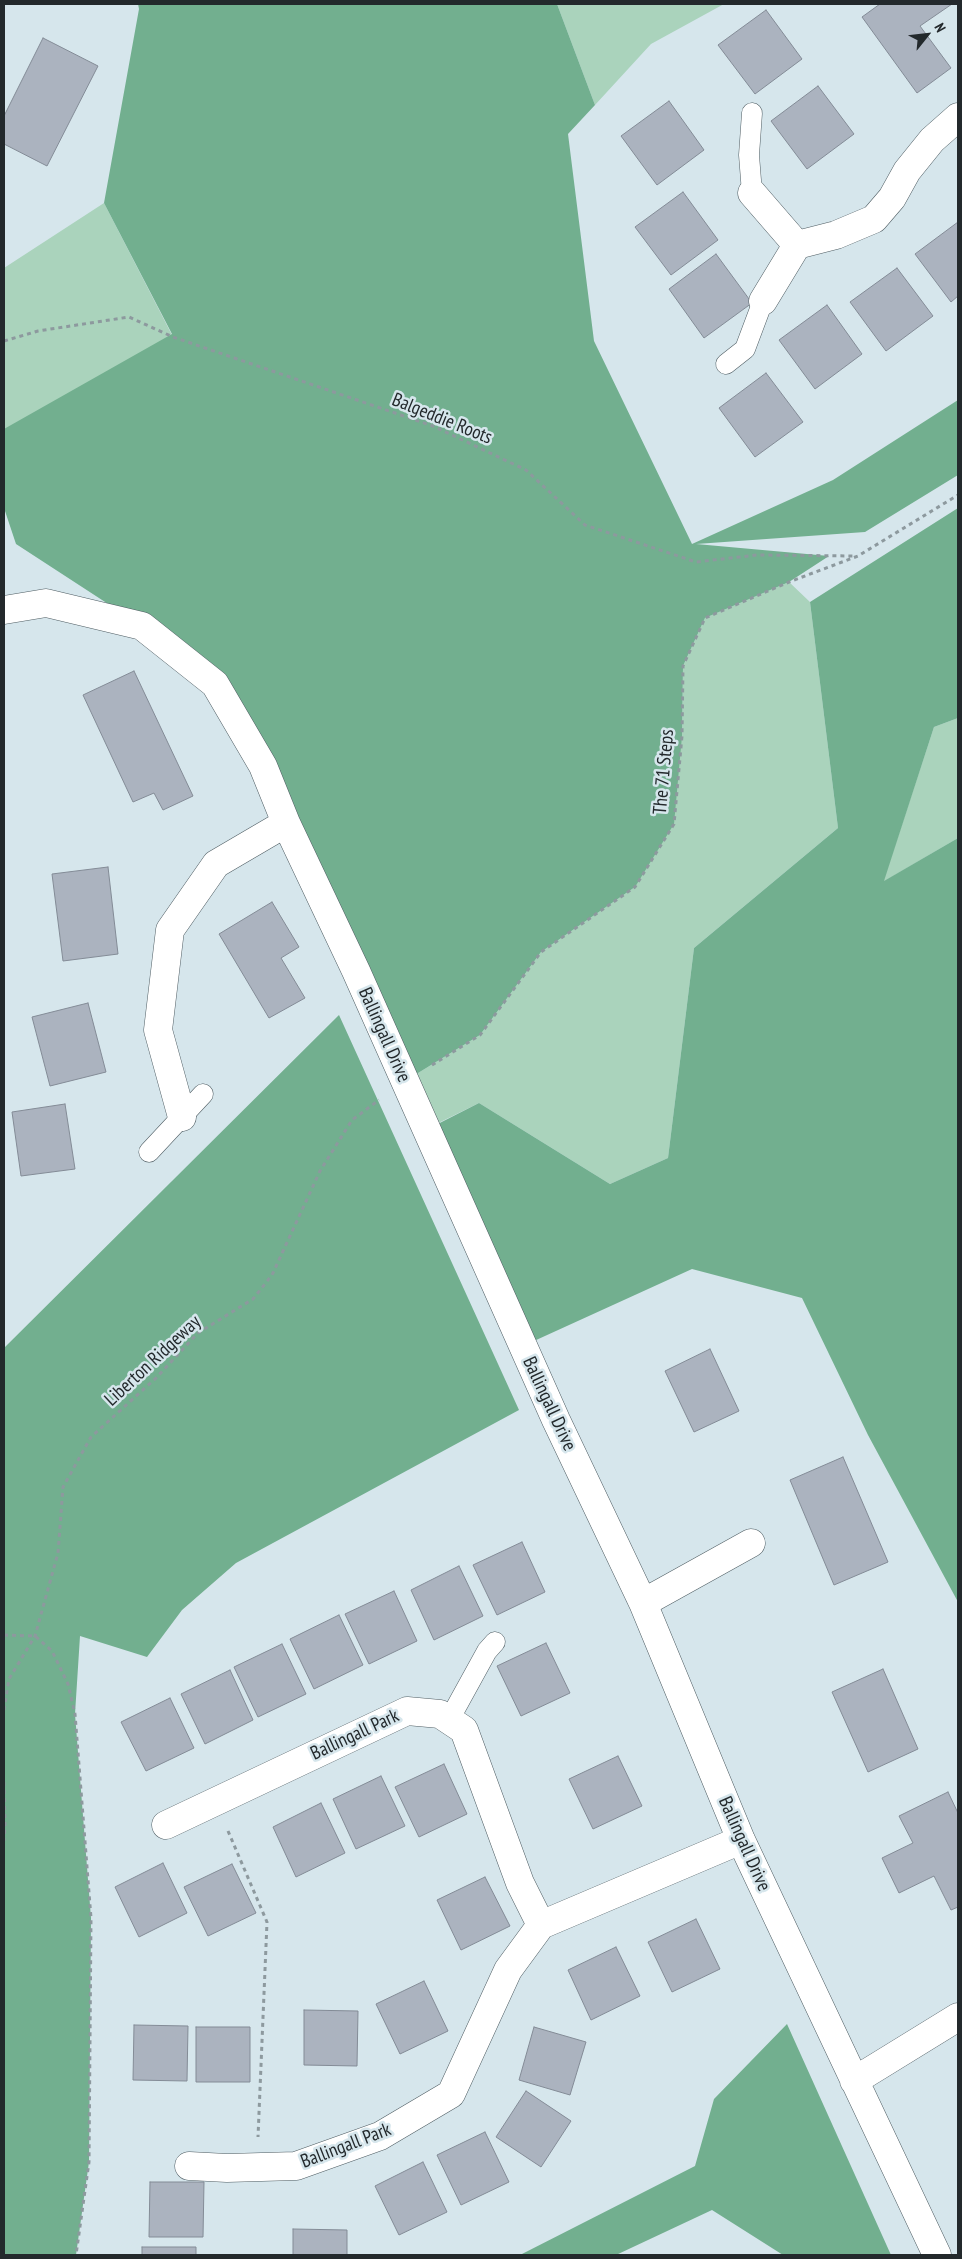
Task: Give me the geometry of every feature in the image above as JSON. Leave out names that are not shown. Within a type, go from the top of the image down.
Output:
[{"type":"street","points":[[763,300],[797,245],[836,235],[874,219],[892,198],[907,171],[932,140],[958,117]]},
{"type":"street","points":[[752,193],[797,245]]},
{"type":"street","name":"Ballingall Drive","points":[[4,610],[46,603],[142,626],[215,684],[263,766],[286,823],[356,971],[556,1420],[642,1603],[741,1840],[937,2255]]},
{"type":"street","points":[[182,1117],[158,1030],[170,930],[216,864],[286,823]]},
{"type":"street","points":[[642,1603],[751,1544]]},
{"type":"street","name":"Ballingall Park","points":[[166,1825],[407,1711],[440,1714],[464,1730],[520,1884],[541,1925],[508,1970],[451,2094],[380,2136],[296,2166],[189,2166]]},
{"type":"street","points":[[541,1925],[741,1840]]},
{"type":"street","points":[[854,2081],[958,2017]]},
{"type":"lane","points":[[752,113],[749,155],[752,193]]},
{"type":"lane","points":[[726,364],[745,349],[763,300]]},
{"type":"lane","points":[[149,1152],[203,1094]]},
{"type":"lane","points":[[449,1720],[487,1651],[495,1642]]},
{"type":"path","name":"Balgeddie Roots","points":[[4,341],[38,331],[129,317],[173,337],[433,426],[526,470],[586,525],[696,562],[757,555],[858,556]]},
{"type":"path","name":"The 71 Steps","points":[[405,1081],[480,1035],[541,952],[635,887],[674,824],[682,736],[683,666],[705,618],[789,582],[858,556],[958,495]]},
{"type":"path","name":"Liberton Ridgeway","points":[[4,1710],[9,1679],[35,1636],[58,1553],[63,1487],[91,1437],[156,1378],[198,1333],[253,1299],[272,1275],[320,1171],[352,1120],[405,1081]]},
{"type":"path","points":[[4,1635],[35,1636],[52,1651],[68,1684],[75,1714],[91,1918],[89,2162],[76,2255]]},
{"type":"path","points":[[4,1782],[4,1841]]},
{"type":"path","points":[[215,1801],[267,1922],[257,2167]]},
{"type":"green space","points":[[138,4],[557,4],[595,105],[568,134],[594,341],[692,544],[833,480],[958,400],[958,475],[865,532],[696,544],[829,556],[789,582],[705,618],[683,666],[682,736],[674,824],[635,887],[541,952],[480,1035],[405,1081],[215,684],[142,626],[16,544],[4,508],[4,429],[172,334],[104,203],[139,9]]},
{"type":"green space","points":[[557,4],[724,4],[651,44],[595,105]]},
{"type":"green space","points":[[104,203],[173,337],[4,430],[4,268]]},
{"type":"green space","points":[[958,508],[958,718],[934,727],[884,881],[958,838],[958,1602],[868,1435],[802,1298],[692,1269],[523,1346],[426,1130],[479,1103],[610,1184],[668,1158],[694,948],[838,828],[810,602]]},
{"type":"green space","points":[[789,582],[810,602],[838,828],[694,948],[668,1158],[610,1184],[479,1103],[426,1129],[405,1081],[480,1035],[541,952],[635,887],[682,736],[683,666],[705,618]]},
{"type":"green space","points":[[958,718],[958,838],[883,882],[934,727]]},
{"type":"green space","points":[[339,1015],[519,1410],[236,1563],[182,1610],[147,1657],[80,1636],[75,1714],[91,1918],[89,2162],[76,2255],[4,2255],[4,1348]]},
{"type":"green space","points":[[787,2024],[891,2255],[783,2255],[712,2210],[616,2255],[520,2255],[695,2166],[714,2099]]},
{"type":"building","points":[[880,4],[952,4],[920,26],[951,68],[917,93],[862,17]]},
{"type":"building","points":[[766,10],[802,59],[755,94],[718,45]]},
{"type":"building","points":[[43,38],[98,66],[47,166],[4,144],[4,116]]},
{"type":"building","points":[[818,86],[854,134],[807,169],[771,121]]},
{"type":"building","points":[[669,101],[704,150],[657,185],[621,136]]},
{"type":"building","points":[[683,192],[718,240],[671,275],[635,227]]},
{"type":"building","points":[[958,222],[958,296],[951,302],[915,254]]},
{"type":"building","points":[[716,254],[752,303],[704,338],[669,289]]},
{"type":"building","points":[[897,268],[933,316],[886,351],[850,302]]},
{"type":"building","points":[[827,305],[862,354],[815,389],[779,340]]},
{"type":"building","points":[[766,373],[803,422],[755,457],[719,408]]},
{"type":"building","points":[[134,671],[193,796],[163,810],[154,793],[133,802],[83,695]]},
{"type":"building","points":[[108,867],[118,954],[63,961],[52,874]]},
{"type":"building","points":[[272,902],[299,947],[281,958],[305,998],[269,1018],[219,934]]},
{"type":"building","points":[[88,1003],[106,1072],[50,1086],[32,1017]]},
{"type":"building","points":[[65,1104],[75,1169],[21,1176],[12,1112]]},
{"type":"building","points":[[710,1349],[739,1411],[694,1432],[665,1371]]},
{"type":"building","points":[[843,1457],[888,1562],[834,1585],[790,1480]]},
{"type":"building","points":[[522,1542],[545,1592],[497,1615],[473,1565]]},
{"type":"building","points":[[459,1566],[483,1616],[434,1640],[411,1590]]},
{"type":"building","points":[[394,1591],[417,1641],[369,1664],[345,1614]]},
{"type":"building","points":[[339,1615],[363,1665],[314,1689],[290,1639]]},
{"type":"building","points":[[546,1643],[570,1693],[521,1716],[497,1666]]},
{"type":"building","points":[[282,1644],[306,1694],[258,1717],[234,1667]]},
{"type":"building","points":[[883,1669],[918,1749],[868,1772],[832,1692]]},
{"type":"building","points":[[230,1670],[253,1720],[205,1744],[181,1694]]},
{"type":"building","points":[[170,1698],[194,1748],[146,1771],[121,1722]]},
{"type":"building","points":[[618,1756],[642,1806],[593,1829],[569,1779]]},
{"type":"building","points":[[444,1764],[467,1814],[419,1837],[395,1787]]},
{"type":"building","points":[[381,1776],[405,1826],[356,1849],[333,1799]]},
{"type":"building","points":[[948,1792],[958,1813],[958,1907],[951,1910],[934,1876],[899,1893],[882,1858],[913,1843],[899,1816]]},
{"type":"building","points":[[321,1803],[345,1853],[296,1877],[273,1827]]},
{"type":"building","points":[[163,1863],[187,1913],[139,1937],[115,1887]]},
{"type":"building","points":[[232,1864],[256,1913],[208,1936],[184,1887]]},
{"type":"building","points":[[485,1877],[510,1926],[461,1950],[437,1900]]},
{"type":"building","points":[[696,1919],[720,1969],[672,1992],[648,1942]]},
{"type":"building","points":[[616,1947],[640,1996],[591,2020],[568,1970]]},
{"type":"building","points":[[424,1981],[448,2031],[400,2054],[376,2004]]},
{"type":"building","points":[[304,2010],[358,2011],[357,2066],[304,2065]]},
{"type":"building","points":[[134,2025],[188,2026],[187,2081],[133,2080]]},
{"type":"building","points":[[196,2027],[250,2027],[250,2082],[196,2082]]},
{"type":"building","points":[[534,2027],[586,2042],[570,2095],[519,2080]]},
{"type":"building","points":[[526,2091],[571,2121],[541,2167],[496,2137]]},
{"type":"building","points":[[485,2132],[509,2182],[461,2205],[437,2155]]},
{"type":"building","points":[[423,2162],[447,2212],[399,2235],[375,2186]]},
{"type":"building","points":[[150,2182],[204,2182],[203,2237],[149,2237]]},
{"type":"building","points":[[293,2229],[347,2230],[347,2255],[293,2255]]},
{"type":"building","points":[[142,2247],[196,2247],[196,2255],[142,2255]]}]
